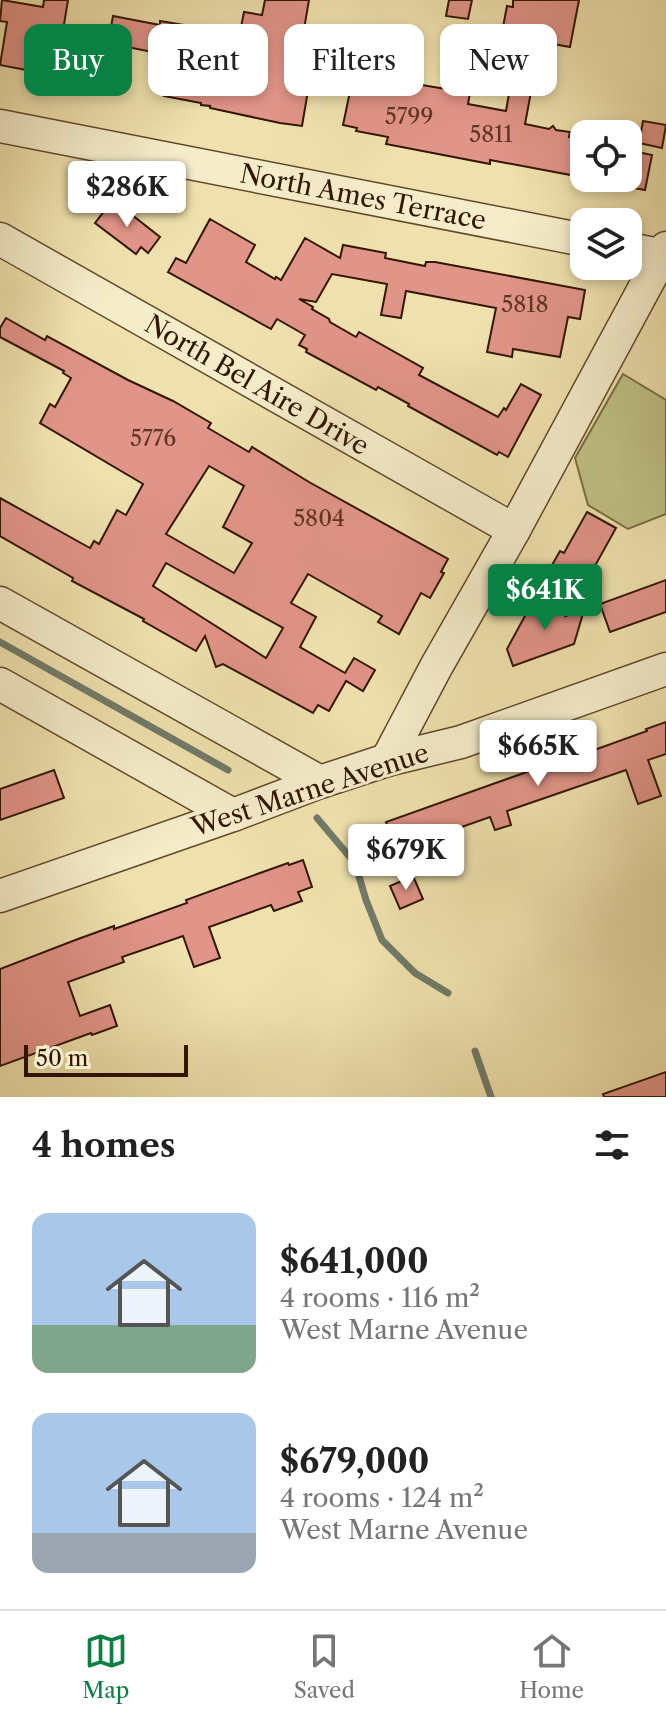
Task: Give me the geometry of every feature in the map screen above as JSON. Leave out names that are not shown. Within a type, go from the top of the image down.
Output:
[{"type":"street","name":"North Ames Terrace","points":[[0,126],[570,237]]},
{"type":"street","name":"North Bel Aire Drive","points":[[0,239],[514,530]]},
{"type":"street","points":[[387,760],[665,253],[642,251]]},
{"type":"street","points":[[0,603],[320,782]]},
{"type":"street","name":"West Marne Avenue","points":[[0,896],[320,782],[387,760],[461,742],[666,669]]},
{"type":"street","points":[[0,684],[233,815]]},
{"type":"green space","points":[[623,374],[666,400],[666,514],[628,529],[588,505],[575,458]]},
{"type":"building","points":[[2,0],[43,7],[44,0],[68,0],[64,24],[24,24],[24,70],[0,65],[7,22],[0,21]]},
{"type":"building","points":[[265,0],[309,0],[305,24],[284,24],[284,96],[307,96],[302,126],[164,96],[268,96],[268,24],[242,24],[244,12],[262,15]]},
{"type":"building","points":[[449,0],[472,0],[468,19],[446,16]]},
{"type":"building","points":[[513,0],[579,0],[570,47],[557,45],[557,24],[504,24],[507,6],[513,7]]},
{"type":"building","points":[[113,16],[155,24],[148,24],[148,51],[132,48],[132,24],[112,24]]},
{"type":"building","points":[[424,85],[440,88],[440,96],[469,96],[468,104],[506,111],[509,96],[530,96],[525,124],[549,129],[553,126],[556,130],[570,132],[570,175],[490,160],[490,164],[386,144],[388,137],[356,131],[357,128],[343,125],[349,96],[424,96]]},
{"type":"building","points":[[643,121],[666,125],[662,148],[642,144]]},
{"type":"building","points":[[642,153],[652,155],[645,190],[642,189]]},
{"type":"building","points":[[113,200],[160,237],[148,253],[141,247],[136,254],[95,223]]},
{"type":"building","points":[[210,219],[255,245],[246,262],[275,279],[281,280],[305,238],[340,258],[343,245],[386,253],[385,258],[425,266],[426,262],[435,262],[585,290],[580,319],[568,317],[560,357],[513,349],[512,357],[487,352],[496,308],[406,291],[401,318],[381,315],[387,284],[332,274],[316,302],[299,299],[356,337],[359,332],[423,368],[419,375],[498,417],[504,408],[506,410],[521,384],[541,395],[508,457],[499,452],[497,455],[378,387],[376,390],[306,352],[307,349],[299,345],[305,335],[277,319],[271,329],[168,272],[176,258],[186,263]]},
{"type":"building","points":[[6,318],[45,340],[47,336],[173,401],[211,423],[208,428],[249,452],[252,447],[448,559],[430,598],[421,593],[399,634],[378,622],[382,616],[308,574],[291,603],[316,617],[300,647],[345,673],[354,658],[375,670],[363,691],[346,681],[329,711],[318,705],[313,713],[223,664],[216,667],[205,636],[196,651],[0,536],[0,498],[90,548],[94,541],[99,544],[117,510],[126,515],[143,484],[40,423],[50,404],[55,407],[71,378],[64,371],[0,337],[0,328]],"holes":[[[209,466],[244,486],[223,527],[252,543],[234,573],[166,534]],[[166,563],[283,628],[266,658],[153,586]]]},
{"type":"building","points":[[587,512],[616,528],[580,593],[547,574],[560,551],[564,553]]},
{"type":"building","points":[[666,580],[666,612],[610,632],[600,604]]},
{"type":"building","points":[[578,595],[566,616],[584,610],[574,644],[513,666],[507,649],[526,614]]},
{"type":"building","points":[[666,722],[666,754],[648,760],[661,796],[638,804],[626,770],[507,811],[511,825],[495,830],[490,817],[396,850],[386,822],[550,766]]},
{"type":"building","points":[[54,770],[64,798],[0,820],[0,789]]},
{"type":"building","points":[[303,860],[312,887],[298,892],[302,901],[274,911],[271,905],[209,927],[220,958],[194,967],[183,936],[122,957],[124,962],[68,982],[80,1016],[110,1005],[117,1026],[0,1066],[0,969]]},
{"type":"building","points":[[413,876],[423,899],[400,909],[390,886]]},
{"type":"building","points":[[666,1072],[666,1097],[604,1097],[603,1094]]},
{"type":"waterway","points":[[0,642],[228,770]]},
{"type":"waterway","points":[[317,818],[355,863],[382,940],[415,973],[448,993]]},
{"type":"waterway","points":[[475,1051],[491,1097]]}]
